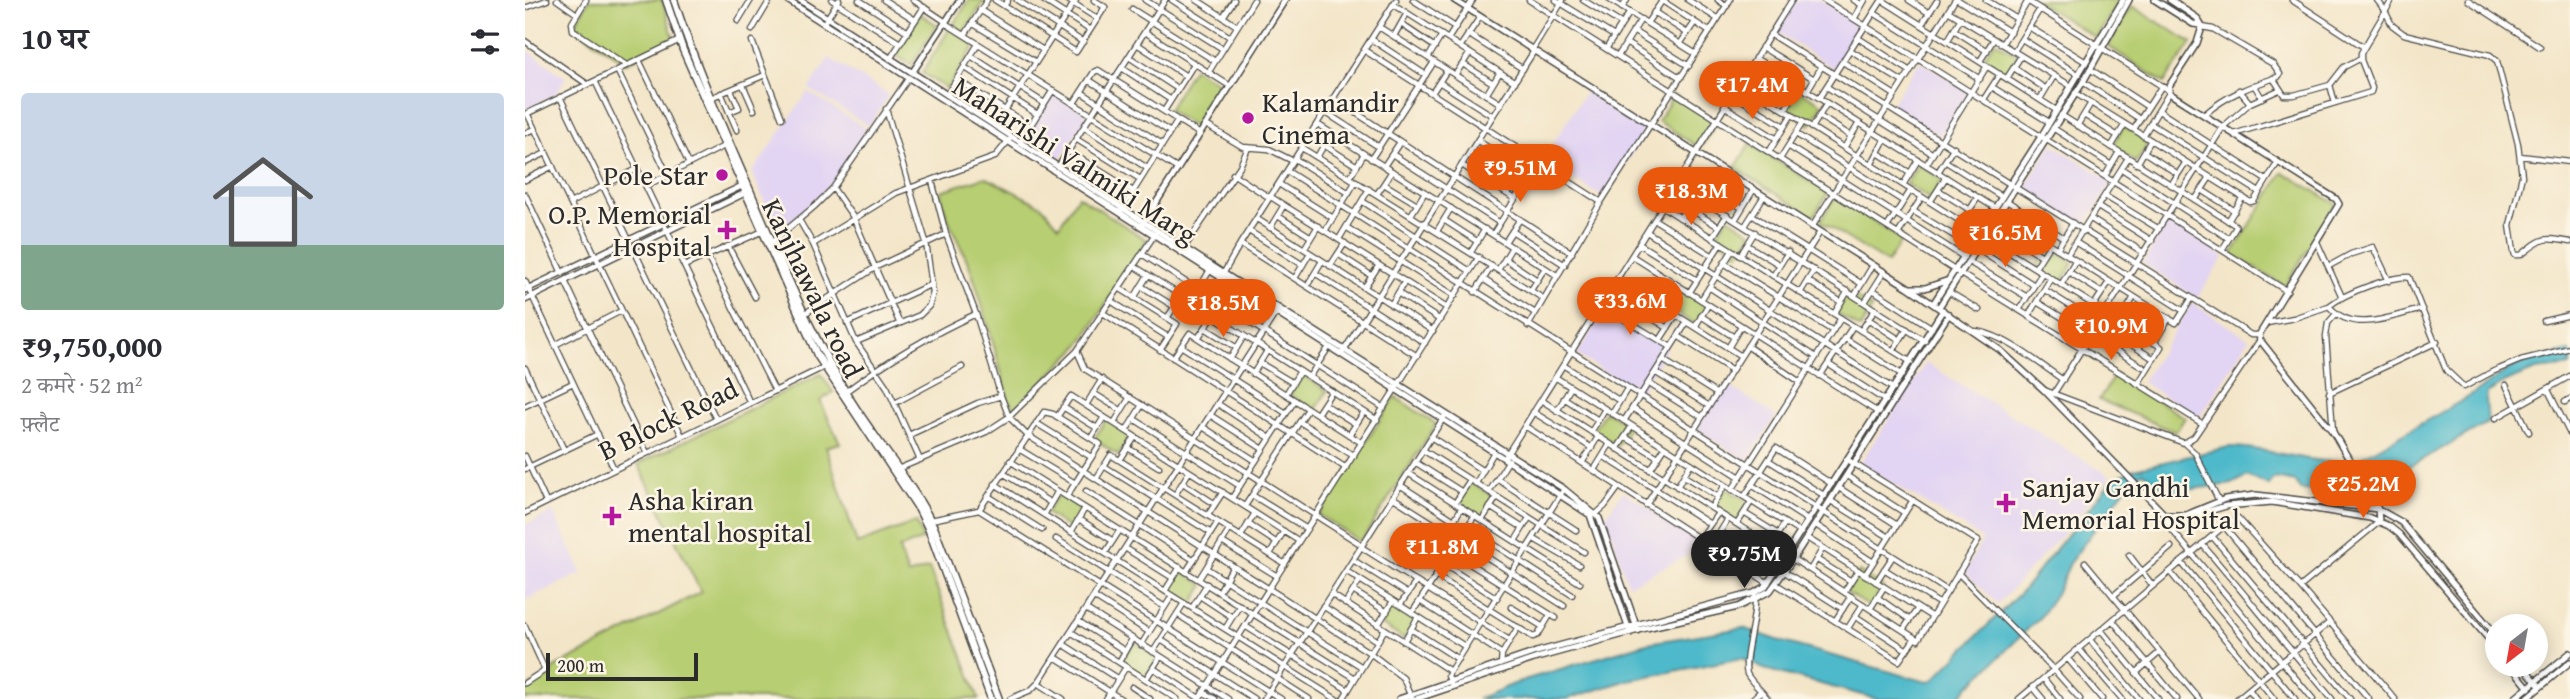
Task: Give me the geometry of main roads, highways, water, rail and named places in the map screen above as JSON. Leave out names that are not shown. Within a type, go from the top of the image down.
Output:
[{"type":"main road","name":"Kanjhawala road","points":[[666,0],[680,40],[772,242],[802,315]]},
{"type":"main road","name":"Kanjhawala road","points":[[674,0],[724,146],[744,185]]},
{"type":"main road","name":"Kanjhawala road","points":[[747,192],[761,232],[827,365],[928,528],[999,699]]},
{"type":"main road","name":"Kanjhawala road","points":[[827,365],[923,504],[991,699]]},
{"type":"water","points":[[2570,351],[2570,366],[2536,370],[2487,393],[2487,423],[2420,461],[2366,485],[2337,491],[2300,490],[2296,482],[2274,478],[2269,485],[2247,476],[2232,484],[2175,491],[2166,489],[2144,472],[2135,475],[2071,561],[2057,592],[2040,617],[1956,699],[1877,699],[1764,669],[1742,658],[1628,680],[1567,699],[1477,699],[1524,680],[1647,643],[1743,628],[1783,642],[1927,682],[1933,680],[2023,590],[2112,480],[2134,469],[2229,447],[2312,460],[2345,461],[2360,458],[2470,396],[2511,368],[2533,359]]},
{"type":"place","name":"Kalamandir Cinema","points":[[1248,118]]},
{"type":"place","name":"Pole Star","points":[[722,175]]},
{"type":"place","name":"O.P. Memorial Hospital","points":[[727,230]]},
{"type":"place","name":"Sanjay Gandhi Memorial Hospital","points":[[2006,503]]},
{"type":"place","name":"Asha kiran mental hospital","points":[[612,516]]}]
